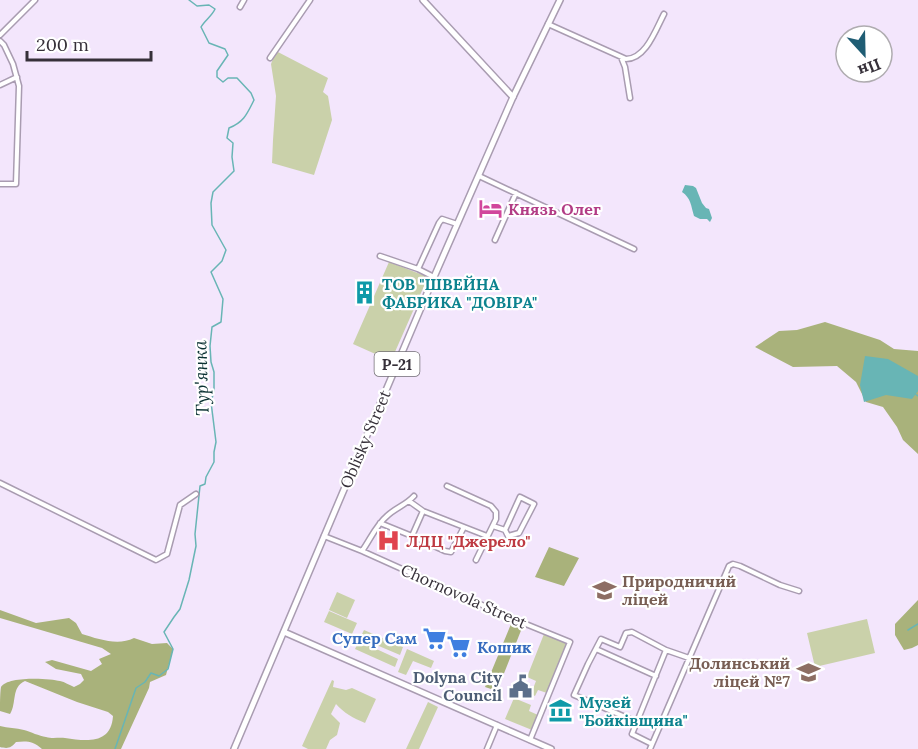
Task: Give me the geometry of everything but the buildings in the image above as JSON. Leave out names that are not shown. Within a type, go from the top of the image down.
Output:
[{"type":"main road","points":[[423,0],[513,97]]},
{"type":"main road","name":"Oblisky Street","points":[[234,749],[434,277],[513,97],[560,0]]},
{"type":"main road","points":[[284,632],[551,749]]},
{"type":"street","points":[[0,35],[34,0]]},
{"type":"street","points":[[240,7],[244,0]]},
{"type":"street","points":[[270,58],[310,0]]},
{"type":"street","points":[[548,24],[621,57],[632,59],[641,54],[664,14]]},
{"type":"street","points":[[0,41],[4,45],[19,86],[16,184],[0,183]]},
{"type":"street","points":[[621,57],[630,98]]},
{"type":"street","points":[[0,85],[17,77]]},
{"type":"street","points":[[479,176],[634,249]]},
{"type":"street","points":[[495,240],[516,193]]},
{"type":"street","points":[[418,269],[442,219],[458,224]]},
{"type":"street","points":[[380,256],[434,277]]},
{"type":"street","points":[[0,483],[156,560],[167,554],[180,505],[196,494]]},
{"type":"street","points":[[447,486],[494,508],[497,514],[476,560]]},
{"type":"street","points":[[362,551],[380,523],[414,496]]},
{"type":"street","points":[[493,525],[504,530],[508,536],[519,533],[534,504],[520,497],[504,530]]},
{"type":"street","points":[[410,501],[423,511],[487,536]]},
{"type":"street","points":[[412,536],[423,511]]},
{"type":"street","points":[[380,523],[451,552],[464,527]]},
{"type":"street","points":[[324,536],[570,642],[530,740]]},
{"type":"street","points":[[666,650],[632,734],[651,747],[729,566],[733,564],[740,566],[780,585],[799,591]]},
{"type":"street","points":[[637,722],[574,695],[601,639],[620,647],[626,633],[632,633],[666,650],[689,658]]},
{"type":"street","points":[[596,649],[656,676]]},
{"type":"street","points":[[487,749],[497,725]]},
{"type":"shaded area","points":[[276,51],[328,78],[323,92],[328,96],[332,120],[314,175],[272,163],[276,96],[271,64]]},
{"type":"shaded area","points":[[685,185],[696,188],[702,203],[709,209],[712,218],[710,222],[694,216],[689,200],[682,192]]},
{"type":"shaded area","points":[[389,262],[428,277],[391,361],[353,344]]},
{"type":"shaded area","points":[[825,322],[880,340],[894,349],[918,351],[918,454],[903,440],[883,407],[866,402],[856,382],[837,366],[793,367],[755,347],[779,331],[797,330]]},
{"type":"shaded area","points":[[865,356],[888,359],[918,376],[918,391],[912,399],[886,395],[864,402],[860,385]]},
{"type":"shaded area","points":[[549,547],[579,558],[564,586],[535,577]]},
{"type":"shaded area","points":[[337,592],[355,600],[347,618],[329,610]]},
{"type":"shaded area","points":[[918,600],[918,645],[904,650],[895,635],[895,624]]},
{"type":"shaded area","points":[[0,610],[36,623],[69,618],[76,623],[82,634],[95,638],[115,642],[134,638],[152,644],[167,643],[173,649],[166,675],[150,682],[121,749],[42,749],[33,743],[23,742],[16,742],[9,748],[0,747],[0,726],[24,730],[49,738],[89,740],[108,732],[113,716],[108,712],[25,681],[16,691],[10,714],[0,711],[1,687],[5,683],[19,679],[47,679],[62,681],[74,687],[84,680],[81,674],[56,669],[45,662],[52,660],[91,671],[102,664],[99,659],[111,654],[102,648],[0,618]]},
{"type":"shaded area","points":[[329,611],[357,623],[352,634],[324,622]]},
{"type":"shaded area","points":[[867,619],[875,653],[815,667],[807,633]]},
{"type":"shaded area","points":[[511,624],[522,628],[497,691],[485,687]]},
{"type":"shaded area","points":[[364,630],[403,647],[400,655],[360,638]]},
{"type":"shaded area","points":[[544,634],[567,644],[547,693],[538,690],[535,696],[531,694],[536,681],[527,677]]},
{"type":"shaded area","points":[[359,641],[398,659],[395,667],[355,649]]},
{"type":"shaded area","points":[[407,649],[434,661],[431,668],[413,661],[406,675],[398,672]]},
{"type":"shaded area","points":[[332,680],[334,681],[333,687],[346,690],[352,688],[376,699],[365,723],[349,715],[336,704],[331,714],[340,723],[337,735],[330,740],[326,749],[308,749],[302,746]]},
{"type":"shaded area","points":[[514,698],[531,705],[529,711],[538,715],[532,730],[505,719]]},
{"type":"shaded area","points":[[428,702],[438,707],[419,749],[406,749]]},
{"type":"waterway","name":"Тур'янка","points":[[115,749],[136,688],[145,682],[151,673],[159,676],[168,669],[173,649],[164,632],[180,609],[189,580],[196,546],[200,486],[205,484],[214,462],[216,442],[211,402],[214,391],[214,372],[210,346],[212,327],[221,322],[223,299],[211,272],[222,261],[226,250],[212,225],[211,203],[213,192],[234,171],[233,143],[227,138],[229,128],[242,120],[254,100],[251,93],[237,78],[228,78],[223,82],[217,77],[217,71],[228,55],[225,49],[209,43],[201,27],[215,9],[209,5],[197,6],[189,0]]},
{"type":"waterway","points":[[908,630],[918,624]]},
{"type":"place","name":"Князь Олег","points":[[490,209]]},
{"type":"place","name":"ТОВ \"ШВЕЙНА ФАБРИКА \"ДОВІРА\"","points":[[364,293]]},
{"type":"place","name":"ЛДЦ \"Джерело\"","points":[[388,541]]},
{"type":"place","name":"Природничий ліцей","points":[[604,590]]},
{"type":"place","name":"Супер Сам","points":[[435,638]]},
{"type":"place","name":"Кошик","points":[[459,647]]},
{"type":"place","name":"Долинський ліцей №7","points":[[808,672]]},
{"type":"place","name":"Dolyna City Council","points":[[520,686]]},
{"type":"place","name":"Музей \"Бойківщина\"","points":[[561,711]]}]
